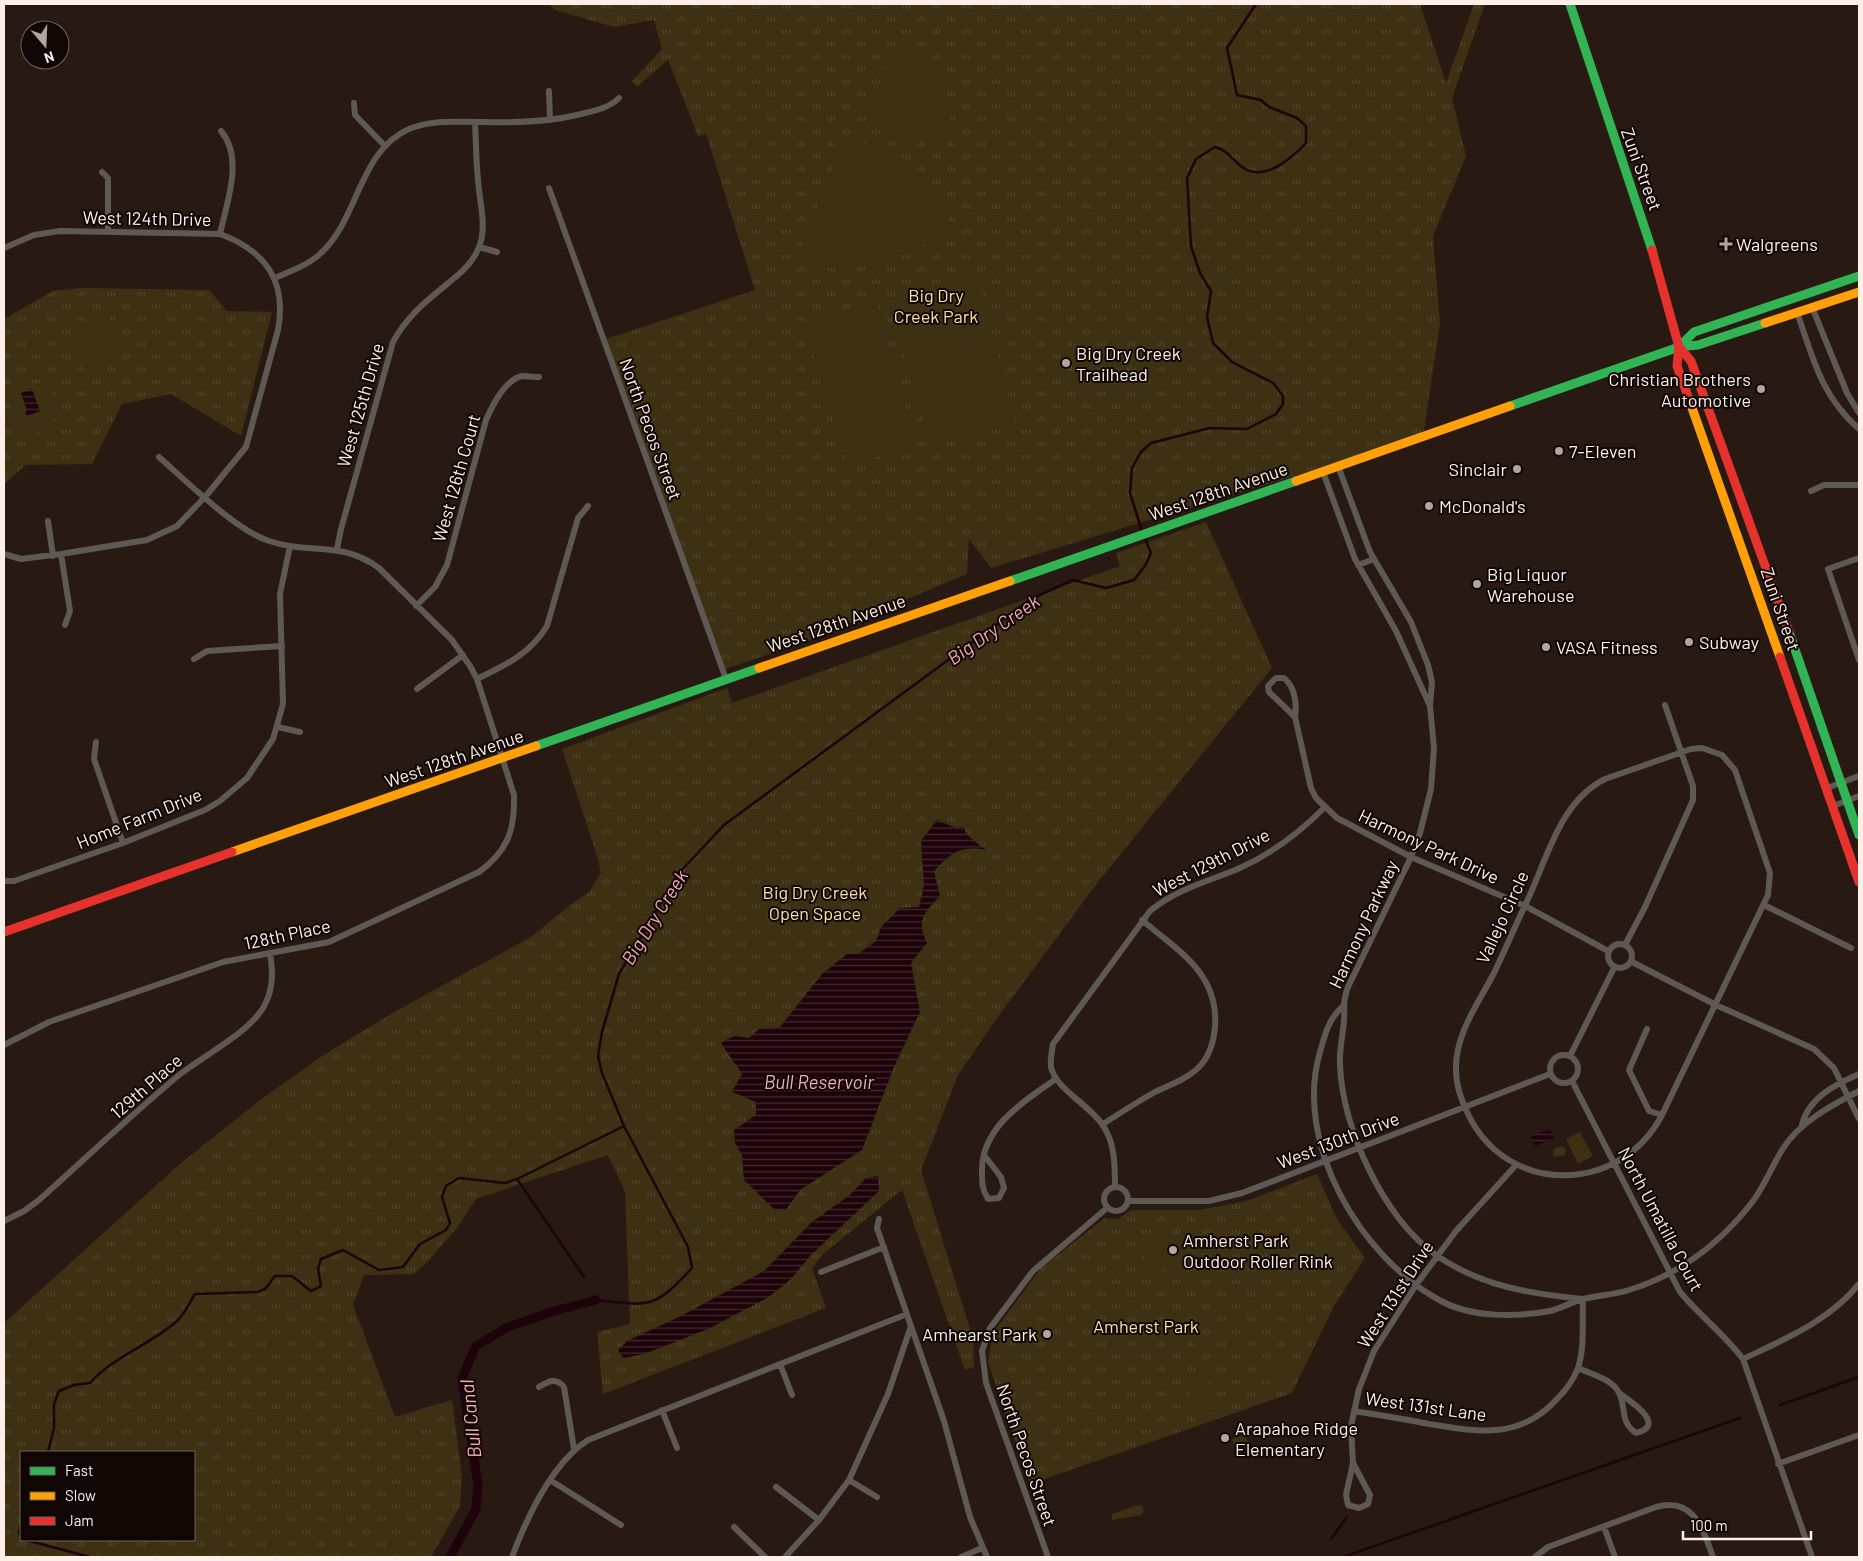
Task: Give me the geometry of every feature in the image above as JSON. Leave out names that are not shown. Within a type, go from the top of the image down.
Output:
[{"type":"main road","name":"Zuni Street","points":[[1570,4],[1647,232],[1679,347],[1677,366],[1859,882]]},
{"type":"main road","points":[[1679,347],[1694,332],[1859,276]]},
{"type":"main road","points":[[1679,347],[1698,345],[1859,292]]},
{"type":"main road","name":"Zuni Street","points":[[1679,347],[1691,361],[1769,574],[1859,835]]},
{"type":"main road","name":"West 128th Avenue","points":[[4,932],[1679,347]]},
{"type":"street","points":[[549,91],[550,120]]},
{"type":"street","points":[[4,554],[21,559],[53,556],[137,542],[159,536],[178,526],[241,455],[249,439],[280,319],[280,296],[275,278],[306,264],[327,247],[339,230],[375,157],[384,146],[403,132],[419,126],[444,121],[550,120],[599,109],[614,103],[619,98]]},
{"type":"street","points":[[354,102],[355,115],[384,146]]},
{"type":"street","name":"West 125th Drive","points":[[337,549],[392,342],[409,317],[466,268],[479,247],[484,232],[478,181],[475,122]]},
{"type":"street","points":[[220,234],[229,192],[232,160],[230,144],[221,131]]},
{"type":"street","points":[[102,172],[108,178],[108,231]]},
{"type":"street","name":"North Pecos Street","points":[[550,188],[726,679]]},
{"type":"street","name":"West 124th Drive","points":[[4,247],[25,238],[46,233],[108,231],[220,234],[237,240],[253,250],[275,278]]},
{"type":"street","points":[[479,247],[497,252]]},
{"type":"street","points":[[1812,307],[1846,393],[1859,413]]},
{"type":"street","points":[[1797,312],[1819,377],[1839,410],[1859,430]]},
{"type":"street","name":"West 126th Court","points":[[416,606],[435,587],[447,565],[486,420],[492,406],[516,379],[521,376],[539,377]]},
{"type":"street","name":"128th Place","points":[[4,1045],[49,1022],[223,962],[329,942],[352,933],[464,880],[492,862],[509,839],[515,813],[514,795],[477,679],[452,640],[373,563],[360,556],[337,549],[290,546],[270,542],[253,534],[205,497],[159,457]]},
{"type":"street","name":"Harmony Parkway","points":[[1338,466],[1374,559],[1400,602],[1420,643],[1432,682],[1430,706],[1434,748],[1431,789],[1424,821],[1411,858],[1370,940],[1342,1007],[1333,1016],[1328,1026],[1318,1060],[1315,1081],[1315,1109],[1326,1161],[1357,1224],[1380,1252],[1416,1285],[1442,1302],[1467,1310],[1522,1315],[1552,1310],[1583,1299],[1627,1291],[1671,1274],[1697,1258],[1731,1228],[1751,1204],[1783,1147],[1802,1125],[1859,1091]]},
{"type":"street","name":"Harmony Parkway","points":[[1323,472],[1358,565],[1396,631],[1430,706]]},
{"type":"street","points":[[1811,491],[1824,486],[1859,485]]},
{"type":"street","points":[[477,679],[520,657],[536,643],[544,632],[578,518],[588,506]]},
{"type":"street","points":[[48,520],[53,556]]},
{"type":"street","name":"Home Farm Drive","points":[[4,881],[14,881],[123,843],[205,810],[236,789],[255,768],[273,739],[278,727],[284,692],[280,594],[290,546]]},
{"type":"street","points":[[60,554],[70,611],[65,625]]},
{"type":"street","points":[[1859,558],[1828,569],[1859,660]]},
{"type":"street","points":[[1358,565],[1374,559]]},
{"type":"street","points":[[194,659],[207,651],[282,646]]},
{"type":"street","points":[[417,689],[463,655]]},
{"type":"street","name":"Harmony Park Drive","points":[[1295,718],[1269,692],[1268,686],[1276,678],[1284,678],[1292,684],[1296,709],[1295,718],[1311,788],[1324,808],[1336,818],[1411,858],[1524,906],[1608,951]]},
{"type":"street","points":[[1625,945],[1691,807],[1693,786],[1665,705]]},
{"type":"street","points":[[278,727],[300,732]]},
{"type":"street","points":[[96,742],[94,759],[123,843]]},
{"type":"street","name":"Vallejo Circle","points":[[1702,748],[1714,751],[1727,759],[1735,770],[1770,873],[1770,890],[1764,905],[1662,1115],[1643,1142],[1614,1164],[1583,1174],[1559,1176],[1516,1165],[1504,1158],[1485,1140],[1465,1108],[1456,1079],[1459,1045],[1466,1026],[1568,813],[1583,793],[1605,779],[1702,748]]},
{"type":"street","points":[[1826,788],[1859,776]]},
{"type":"street","points":[[1833,806],[1859,796]]},
{"type":"street","name":"West 129th Drive","points":[[1056,1079],[1051,1067],[1053,1044],[1142,920],[1159,903],[1237,869],[1270,852],[1324,808]]},
{"type":"street","points":[[1764,905],[1851,948]]},
{"type":"street","points":[[1103,1124],[1198,1068],[1210,1051],[1215,1034],[1214,996],[1206,978],[1194,965],[1142,920]]},
{"type":"street","points":[[1614,968],[1608,960],[1608,951],[1614,946],[1625,945]]},
{"type":"street","points":[[1614,968],[1625,968],[1632,962],[1632,953],[1625,945]]},
{"type":"street","name":"129th Place","points":[[4,1221],[24,1211],[39,1200],[179,1075],[245,1028],[259,1014],[267,1000],[271,983],[272,967],[270,954]]},
{"type":"street","points":[[1632,962],[1716,1005],[1814,1049],[1828,1061],[1842,1082],[1859,1118]]},
{"type":"street","points":[[1570,1056],[1614,968]]},
{"type":"street","name":"Harmony Parkway","points":[[1342,1007],[1344,1018],[1340,1050],[1341,1080],[1345,1104],[1372,1176],[1388,1205],[1409,1232],[1436,1256],[1459,1270],[1490,1283],[1522,1292],[1583,1299]]},
{"type":"street","points":[[1647,1029],[1629,1070],[1649,1111],[1662,1115]]},
{"type":"street","points":[[1559,1055],[1570,1056],[1576,1061],[1577,1075],[1572,1081],[1560,1082],[1550,1074],[1551,1063],[1559,1055]]},
{"type":"street","name":"West 130th Drive","points":[[1129,1201],[1209,1201],[1242,1193],[1550,1074]]},
{"type":"street","name":"Harmony Parkway","points":[[1802,1125],[1804,1114],[1811,1105],[1842,1082],[1859,1074]]},
{"type":"street","points":[[984,1155],[1001,1177],[1004,1188],[999,1198],[988,1198],[982,1189],[981,1164],[984,1155],[994,1130],[1024,1101],[1056,1079],[1088,1107],[1103,1124],[1112,1143],[1115,1187]]},
{"type":"street","name":"North Umatilla Court","points":[[1572,1081],[1680,1292],[1696,1312],[1720,1332],[1743,1359],[1778,1464],[1812,1557]]},
{"type":"street","name":"West 131st Drive","points":[[1352,1463],[1370,1494],[1368,1504],[1359,1508],[1351,1507],[1347,1501],[1352,1463],[1350,1426],[1359,1389],[1374,1351],[1436,1256],[1456,1230],[1516,1165]]},
{"type":"street","points":[[1115,1187],[1125,1191],[1129,1201],[1125,1208],[1118,1212],[1107,1208],[1104,1196],[1108,1190],[1115,1187]]},
{"type":"street","name":"North Pecos Street","points":[[1048,1557],[986,1383],[982,1351],[990,1328],[1033,1271],[1107,1208]]},
{"type":"street","points":[[879,1219],[877,1228],[944,1421],[962,1493],[987,1557]]},
{"type":"street","points":[[821,1272],[884,1247]]},
{"type":"street","points":[[1743,1359],[1796,1334],[1844,1302],[1859,1284]]},
{"type":"street","name":"West 131st Lane","points":[[1354,1411],[1469,1430],[1503,1430],[1526,1423],[1552,1405],[1568,1385],[1578,1368],[1583,1299]]},
{"type":"street","points":[[512,1557],[523,1530],[550,1480],[574,1449],[596,1436],[906,1314]]},
{"type":"street","points":[[786,1557],[819,1520],[849,1480],[888,1394],[911,1326]]},
{"type":"street","points":[[780,1364],[792,1395]]},
{"type":"street","points":[[1578,1368],[1611,1384],[1646,1413],[1648,1418],[1643,1431],[1636,1433],[1629,1428],[1624,1419],[1619,1392]]},
{"type":"street","points":[[540,1387],[552,1380],[560,1382],[564,1386],[574,1449]]},
{"type":"street","points":[[662,1410],[677,1448]]},
{"type":"street","points":[[1778,1464],[1859,1435]]},
{"type":"street","points":[[550,1480],[621,1525]]},
{"type":"street","points":[[849,1480],[877,1497]]},
{"type":"street","points":[[776,1487],[819,1520]]},
{"type":"street","points":[[1535,1557],[1548,1547],[1604,1526],[1656,1507],[1672,1506],[1691,1513],[1701,1526],[1713,1557]]},
{"type":"street","points":[[1604,1526],[1615,1557]]},
{"type":"street","points":[[734,1527],[766,1557]]},
{"type":"street","points":[[961,1557],[982,1548]]},
{"type":"green space","name":"Big Dry Creek Park","points":[[549,4],[1420,4],[1446,83],[1474,4],[1485,4],[1452,98],[1466,156],[1433,236],[1440,324],[1423,437],[991,568],[969,539],[967,574],[805,642],[722,670],[603,340],[755,290],[706,134],[698,136],[668,60],[637,87],[632,81],[662,49],[654,20],[614,27],[555,10]]},
{"type":"green space","points":[[904,45],[924,58],[932,67],[939,76],[949,98],[951,123],[939,147],[868,122],[862,109]]},
{"type":"green space","points":[[856,139],[956,205],[937,234],[915,250],[866,266],[834,268],[822,266],[799,252],[841,146]]},
{"type":"green space","name":"Big Dry Creek Park","points":[[977,276],[1015,423],[931,444],[889,300]]},
{"type":"green space","points":[[83,288],[209,290],[227,311],[272,312],[241,436],[171,394],[122,404],[92,464],[26,465],[4,484],[4,319],[53,291]]},
{"type":"green space","points":[[877,303],[917,445],[847,466],[804,324]]},
{"type":"green space","points":[[104,315],[110,317],[123,355],[121,359],[90,370],[84,368],[72,333],[73,326]]},
{"type":"green space","points":[[33,383],[51,393],[58,411],[49,429],[28,436],[22,423],[11,427],[5,410],[14,406],[10,390]]},
{"type":"green space","name":"Big Dry Creek Open Space","points":[[1206,522],[1272,668],[1098,882],[997,1018],[958,1075],[921,1170],[973,1339],[974,1367],[965,1370],[902,1190],[823,1254],[812,1268],[826,1308],[603,1394],[597,1332],[630,1324],[625,1192],[608,1155],[476,1199],[457,1228],[414,1274],[364,1275],[353,1305],[395,1417],[452,1400],[462,1476],[460,1506],[431,1557],[4,1557],[4,1323],[181,1163],[259,1101],[325,1054],[396,1011],[531,937],[589,892],[601,873],[562,749],[727,688],[732,703],[1120,566],[1116,553]]},
{"type":"green space","points":[[1580,1132],[1593,1156],[1578,1164],[1566,1139]]},
{"type":"green space","points":[[1561,1146],[1566,1149],[1565,1155],[1553,1157],[1554,1149]]},
{"type":"green space","name":"Amherst Park","points":[[1317,1174],[1338,1221],[1365,1258],[1334,1306],[1292,1393],[1030,1484],[988,1362],[993,1333],[1041,1268],[1105,1218],[1118,1219],[1131,1210],[1199,1210],[1247,1201]]},
{"type":"green space","name":"Amherst Park Outdoor Roller Rink","points":[[1194,1229],[1201,1241],[1202,1254],[1156,1272],[1148,1268],[1143,1251],[1144,1247]]},
{"type":"green space","points":[[1263,1358],[1293,1368],[1286,1387],[1257,1377]]},
{"type":"green space","points":[[1205,1372],[1216,1405],[1196,1411],[1185,1380]]},
{"type":"green space","points":[[1245,1434],[1250,1448],[1237,1453],[1232,1439]]},
{"type":"green space","points":[[1138,1505],[1142,1506],[1144,1511],[1141,1515],[1112,1520],[1112,1514]]},
{"type":"water","points":[[32,389],[40,411],[27,416],[21,393]]},
{"type":"water","name":"Bull Reservoir","points":[[937,820],[956,828],[963,827],[968,836],[986,850],[969,849],[957,852],[946,859],[934,871],[940,896],[923,917],[922,929],[927,943],[911,963],[920,1012],[896,1062],[862,1150],[800,1190],[786,1210],[775,1210],[744,1180],[742,1155],[735,1143],[734,1130],[756,1115],[756,1102],[732,1092],[742,1074],[721,1043],[734,1036],[749,1038],[759,1029],[780,1027],[822,974],[847,954],[858,954],[876,941],[881,927],[900,908],[919,907],[924,885],[921,841]]},
{"type":"water","points":[[1550,1129],[1554,1138],[1535,1146],[1531,1136]]},
{"type":"water","points":[[878,1176],[879,1191],[811,1255],[791,1279],[769,1297],[708,1329],[644,1354],[623,1358],[618,1350],[627,1341],[683,1315],[764,1271],[812,1222],[850,1195],[866,1178]]},
{"type":"waterway","name":"Big Dry Creek","points":[[1142,531],[1130,493],[1132,468],[1141,452],[1151,443],[1210,428],[1247,429],[1276,414],[1283,404],[1283,396],[1273,383],[1232,362],[1213,343],[1207,317],[1211,291],[1200,273],[1191,246],[1187,178],[1196,159],[1215,147],[1227,153],[1242,167],[1250,171],[1259,172],[1277,167],[1306,143],[1306,126],[1297,118],[1269,107],[1261,100],[1237,95],[1227,48],[1256,4]]},
{"type":"waterway","name":"Big Dry Creek","points":[[594,1296],[596,1300],[614,1302],[650,1302],[669,1291],[692,1268],[688,1247],[624,1126],[602,1073],[598,1056],[602,1032],[619,974],[678,874],[724,825],[1031,599],[1073,580],[1106,588],[1134,580],[1145,566],[1151,553],[1144,536]]},
{"type":"waterway","name":"Big Dry Creek","points":[[517,1179],[624,1126]]},
{"type":"waterway","name":"Big Dry Creek","points":[[48,1451],[54,1428],[54,1404],[59,1391],[74,1385],[90,1383],[110,1365],[157,1336],[181,1317],[195,1294],[258,1292],[265,1289],[275,1276],[292,1276],[311,1291],[321,1286],[318,1269],[321,1259],[343,1250],[379,1270],[403,1267],[420,1244],[446,1230],[450,1223],[442,1197],[446,1186],[459,1178],[505,1183],[517,1179],[584,1277]]},
{"type":"waterway","name":"Bull Canal","points":[[450,1557],[476,1509],[478,1485],[462,1378],[476,1346],[506,1328],[551,1312],[596,1300]]},
{"type":"waterway","points":[[1780,1405],[1859,1377]]},
{"type":"waterway","points":[[1343,1557],[1740,1418]]},
{"type":"waterway","points":[[1331,1539],[1347,1517]]},
{"type":"waterway","name":"Big Dry Creek","points":[[20,1528],[20,1534]]},
{"type":"waterway","name":"Big Dry Creek","points":[[30,1541],[90,1557]]},
{"type":"traffic: fast","points":[[1570,4],[1652,250]]},
{"type":"traffic: fast","points":[[1679,347],[1694,332],[1859,276]]},
{"type":"traffic: fast","points":[[1510,406],[1679,347],[1698,345],[1765,323]]},
{"type":"traffic: fast","points":[[1010,581],[1296,481]]},
{"type":"traffic: fast","points":[[1789,632],[1859,835]]},
{"type":"traffic: fast","points":[[536,746],[759,668]]},
{"type":"traffic: slow","points":[[1765,323],[1859,292]]},
{"type":"traffic: slow","points":[[1691,405],[1780,657]]},
{"type":"traffic: slow","points":[[1296,481],[1510,406]]},
{"type":"traffic: slow","points":[[759,668],[1010,581]]},
{"type":"traffic: slow","points":[[232,852],[536,746]]},
{"type":"traffic: jam","points":[[1652,250],[1679,347],[1677,366],[1691,405]]},
{"type":"traffic: jam","points":[[1679,347],[1691,361],[1789,632]]},
{"type":"traffic: jam","points":[[1780,657],[1859,882]]},
{"type":"traffic: jam","points":[[4,932],[232,852]]},
{"type":"place","name":"Walgreens","points":[[1726,244]]},
{"type":"place","name":"Big Dry Creek Trailhead","points":[[1066,363]]},
{"type":"place","name":"Christian Brothers Automotive","points":[[1761,389]]},
{"type":"place","name":"7-Eleven","points":[[1559,451]]},
{"type":"place","name":"Sinclair","points":[[1517,469]]},
{"type":"place","name":"McDonald's","points":[[1429,506]]},
{"type":"place","name":"Big Liquor Warehouse","points":[[1477,584]]},
{"type":"place","name":"Subway","points":[[1689,642]]},
{"type":"place","name":"VASA Fitness","points":[[1546,647]]},
{"type":"place","name":"Amherst Park Outdoor Roller Rink","points":[[1173,1250]]},
{"type":"place","name":"Amhearst Park","points":[[1047,1334]]},
{"type":"place","name":"Arapahoe Ridge Elementary","points":[[1225,1438]]}]
